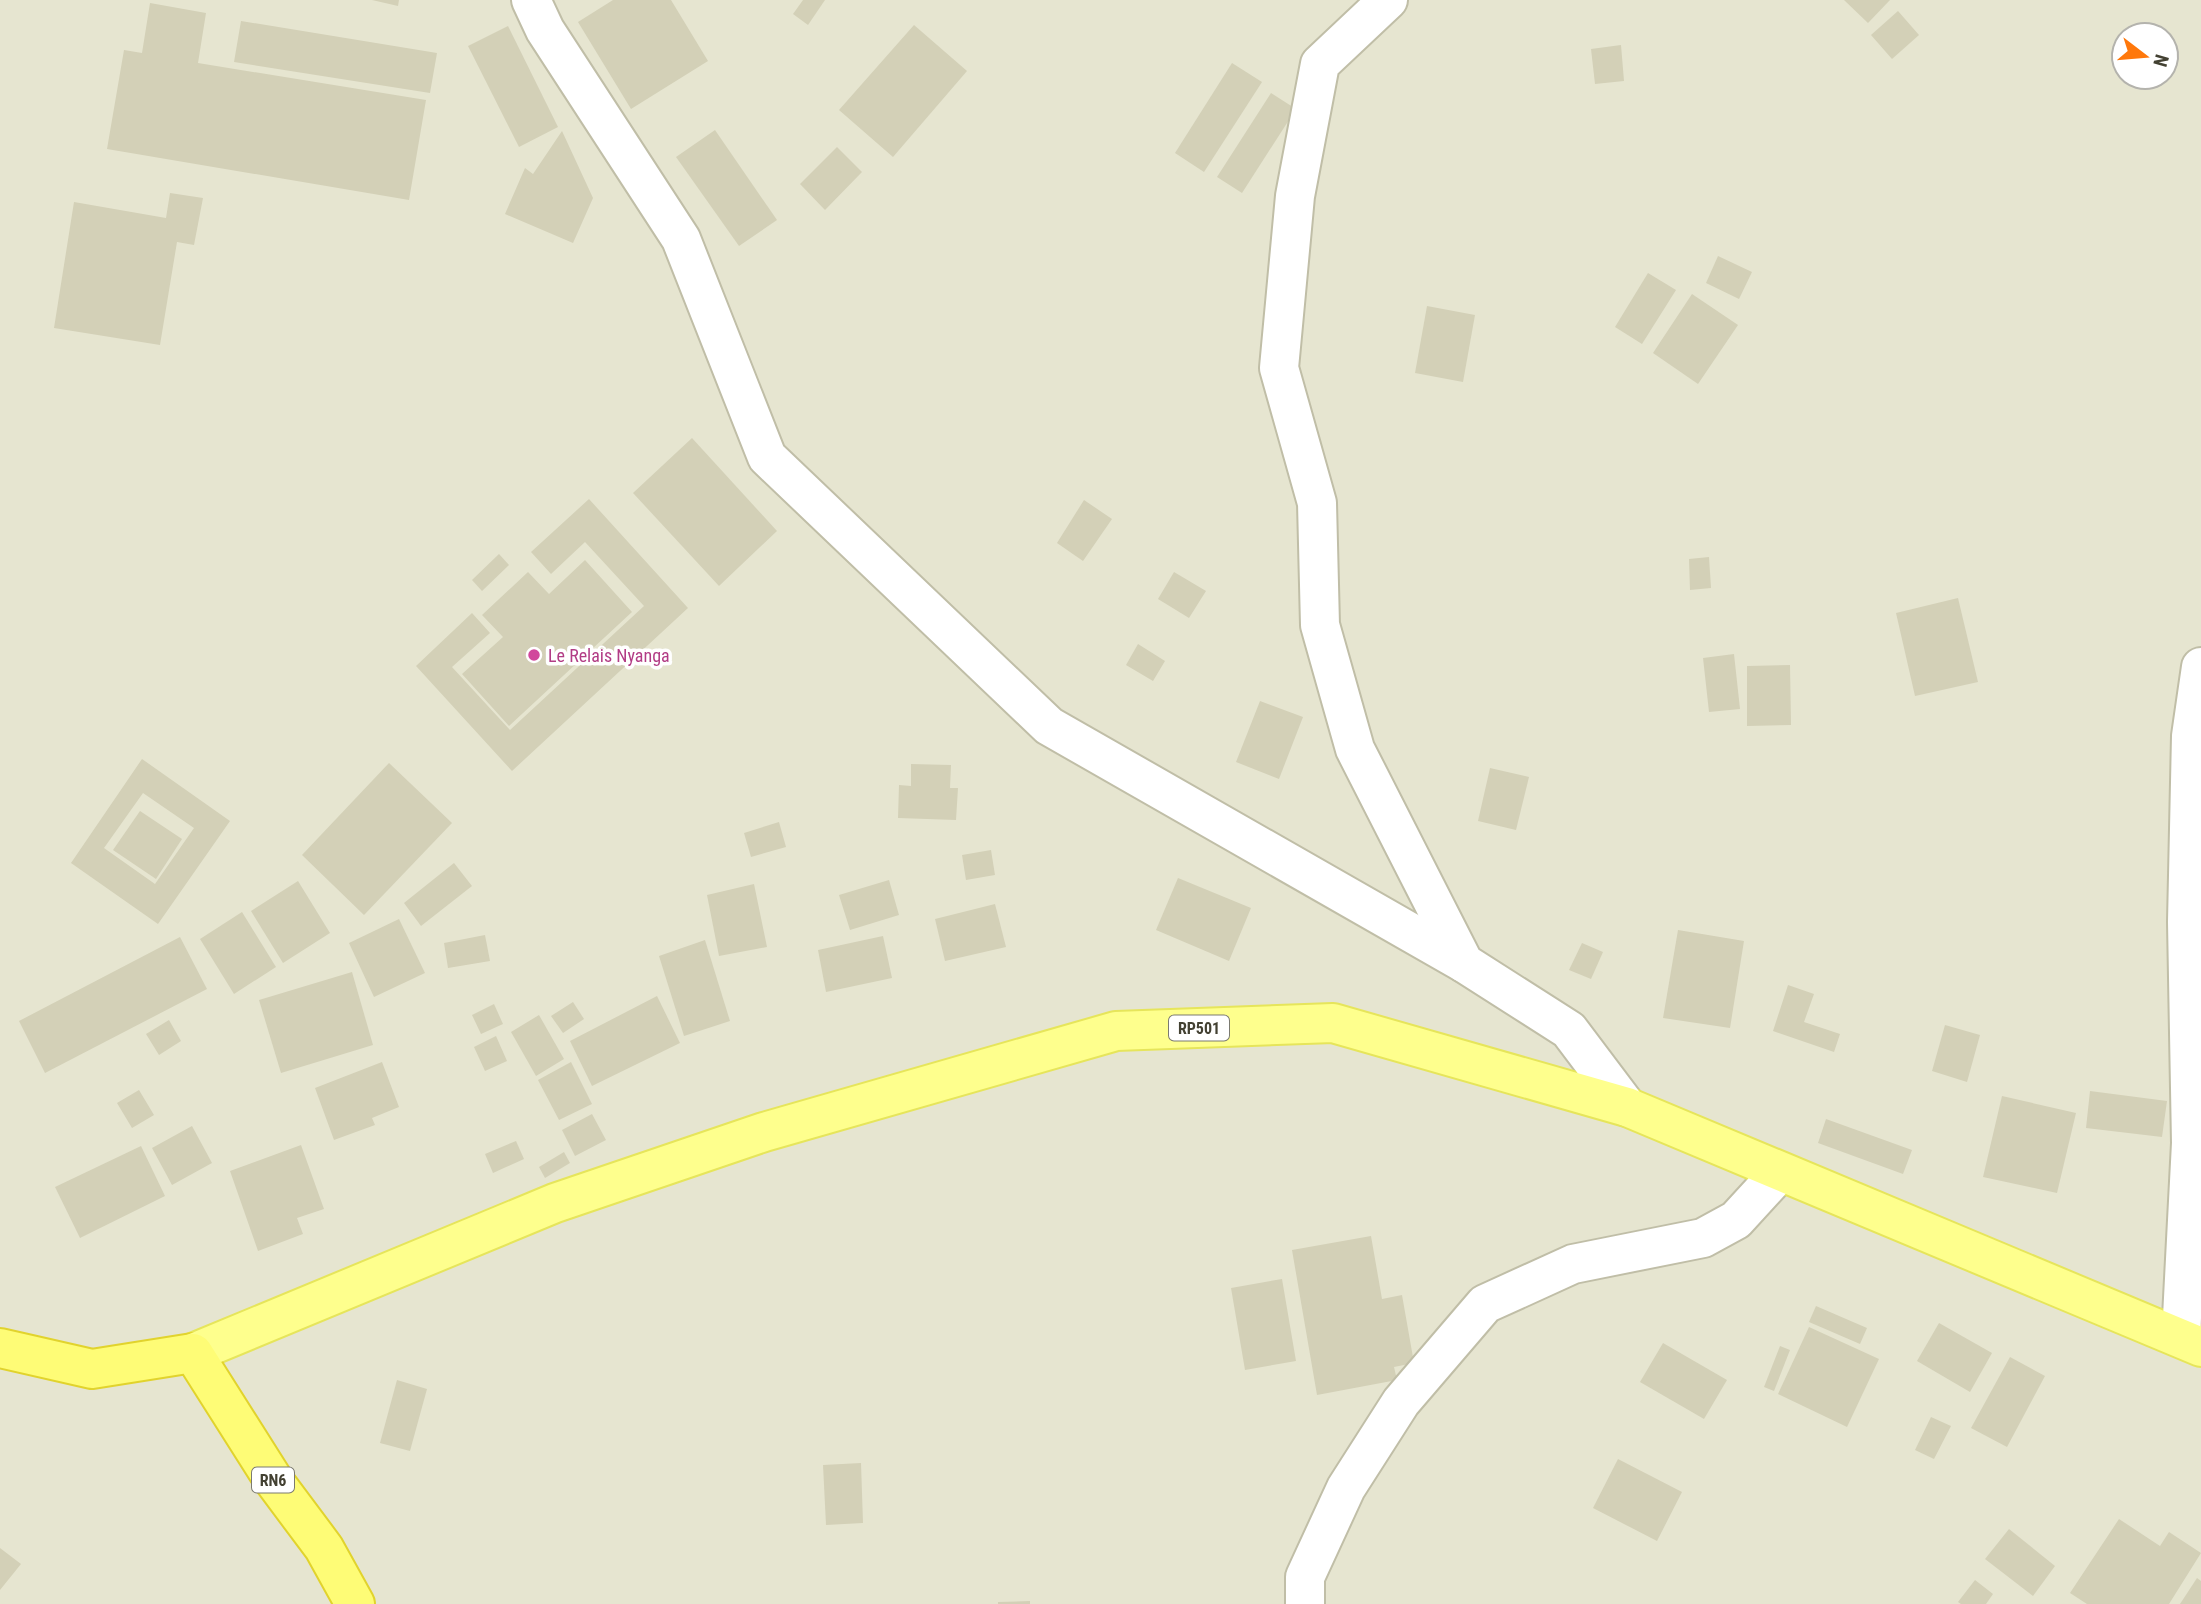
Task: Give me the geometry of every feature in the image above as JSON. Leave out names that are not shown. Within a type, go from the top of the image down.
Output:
[{"type":"highway","points":[[0,1348],[92,1369],[193,1353]]},
{"type":"highway","name":"RN6","points":[[193,1353],[274,1481],[324,1548],[355,1604]]},
{"type":"main road","name":"RP501","points":[[193,1353],[568,1199],[764,1132],[1116,1031],[1333,1023],[1627,1107],[2191,1342]]},
{"type":"street","points":[[531,0],[545,30],[681,239],[767,457],[1049,726],[1464,963],[1569,1030],[1627,1107]]},
{"type":"street","points":[[1388,0],[1320,64],[1294,196],[1279,368],[1317,503],[1320,625],[1355,749],[1464,963]]},
{"type":"street","points":[[2191,1342],[2187,922],[2191,736],[2201,667]]},
{"type":"street","points":[[1305,1604],[1304,1577],[1346,1488],[1401,1402],[1485,1304],[1573,1264],[1703,1238],[1736,1220],[1780,1172]]},
{"type":"shaded area","points":[[0,0],[2201,0],[2201,1604],[0,1604]]},
{"type":"building","points":[[372,0],[399,0],[398,6]]},
{"type":"building","points":[[613,0],[671,0],[708,61],[631,109],[578,22]]},
{"type":"building","points":[[803,0],[825,0],[808,25],[793,14]]},
{"type":"building","points":[[1844,0],[1890,0],[1868,23]]},
{"type":"building","points":[[150,3],[206,13],[198,63],[426,100],[409,200],[107,149],[124,50],[142,53]]},
{"type":"building","points":[[1898,11],[1919,35],[1892,59],[1871,35]]},
{"type":"building","points":[[241,21],[437,53],[430,93],[234,62]]},
{"type":"building","points":[[914,25],[967,71],[893,157],[839,110]]},
{"type":"building","points":[[508,26],[558,127],[519,147],[468,46]]},
{"type":"building","points":[[1621,45],[1624,81],[1595,84],[1591,49]]},
{"type":"building","points":[[1232,63],[1262,82],[1204,172],[1175,153]]},
{"type":"building","points":[[1271,93],[1296,109],[1242,193],[1217,177]]},
{"type":"building","points":[[715,130],[777,220],[739,246],[676,157]]},
{"type":"building","points":[[562,131],[593,198],[573,243],[505,214],[525,168],[533,174]]},
{"type":"building","points":[[837,147],[862,172],[825,210],[800,184]]},
{"type":"building","points":[[170,193],[203,198],[194,245],[177,242],[160,345],[54,328],[74,202],[166,218]]},
{"type":"building","points":[[1718,256],[1752,272],[1739,299],[1706,283]]},
{"type":"building","points":[[1648,273],[1676,290],[1642,344],[1615,327]]},
{"type":"building","points":[[1692,294],[1738,325],[1698,384],[1653,353]]},
{"type":"building","points":[[1427,306],[1475,315],[1463,382],[1415,373]]},
{"type":"building","points":[[692,438],[777,531],[719,586],[633,493]]},
{"type":"building","points":[[589,499],[688,608],[512,771],[416,666],[472,613],[490,633],[452,667],[510,730],[644,606],[585,542],[551,574],[531,552]]},
{"type":"building","points":[[1084,500],[1112,519],[1083,561],[1057,543]]},
{"type":"building","points":[[499,554],[509,565],[482,591],[472,580]]},
{"type":"building","points":[[1709,557],[1711,588],[1690,590],[1689,559]]},
{"type":"building","name":"Le Relais Nyanga","points":[[585,560],[632,612],[509,726],[462,674],[503,637],[482,615],[528,572],[549,594]]},
{"type":"building","points":[[1174,572],[1206,591],[1189,618],[1158,599]]},
{"type":"building","points":[[1958,598],[1978,682],[1915,696],[1896,613]]},
{"type":"building","points":[[1138,644],[1165,661],[1153,681],[1126,665]]},
{"type":"building","points":[[1734,654],[1740,709],[1709,712],[1703,658]]},
{"type":"building","points":[[1790,665],[1791,725],[1747,726],[1747,666]]},
{"type":"building","points":[[1260,701],[1303,717],[1279,779],[1236,762]]},
{"type":"building","points":[[142,759],[230,821],[158,924],[71,863]],"holes":[[[143,793],[194,828],[155,884],[104,848]]]},
{"type":"building","points":[[389,763],[452,823],[364,915],[302,855]]},
{"type":"building","points":[[911,764],[951,765],[950,788],[958,788],[956,820],[898,818],[899,785],[911,786]]},
{"type":"building","points":[[1490,768],[1529,777],[1516,830],[1478,821]]},
{"type":"building","points":[[140,811],[182,839],[156,879],[113,850]]},
{"type":"building","points":[[779,822],[786,847],[751,857],[744,833]]},
{"type":"building","points":[[991,850],[995,875],[966,880],[962,855]]},
{"type":"building","points":[[454,863],[472,886],[421,926],[404,903]]},
{"type":"building","points":[[1178,878],[1251,908],[1229,961],[1156,930]]},
{"type":"building","points":[[889,880],[899,915],[850,930],[839,895]]},
{"type":"building","points":[[298,881],[330,933],[283,963],[251,911]]},
{"type":"building","points":[[754,884],[767,947],[719,956],[707,895]]},
{"type":"building","points":[[995,904],[1006,947],[945,961],[935,919]]},
{"type":"building","points":[[242,912],[276,967],[234,994],[200,939]]},
{"type":"building","points":[[399,919],[425,973],[374,997],[349,943]]},
{"type":"building","points":[[1678,930],[1744,941],[1730,1028],[1663,1018]]},
{"type":"building","points":[[485,935],[490,961],[448,968],[444,943]]},
{"type":"building","points":[[883,936],[892,978],[826,992],[818,950]]},
{"type":"building","points":[[180,937],[207,989],[45,1073],[19,1021]]},
{"type":"building","points":[[705,940],[730,1021],[684,1036],[659,956]]},
{"type":"building","points":[[1582,943],[1603,952],[1591,979],[1569,970]]},
{"type":"building","points":[[352,972],[373,1045],[281,1073],[259,1000]]},
{"type":"building","points":[[1788,985],[1814,994],[1804,1022],[1840,1034],[1834,1052],[1773,1031]]},
{"type":"building","points":[[657,996],[680,1043],[592,1086],[570,1041]]},
{"type":"building","points":[[573,1002],[584,1019],[563,1033],[551,1016]]},
{"type":"building","points":[[494,1004],[503,1024],[481,1034],[472,1015]]},
{"type":"building","points":[[539,1015],[564,1059],[536,1076],[511,1032]]},
{"type":"building","points":[[169,1020],[181,1041],[159,1055],[146,1034]]},
{"type":"building","points":[[1945,1025],[1980,1035],[1967,1082],[1932,1071]]},
{"type":"building","points":[[496,1036],[507,1061],[485,1071],[474,1047]]},
{"type":"building","points":[[382,1062],[399,1107],[372,1118],[375,1125],[334,1140],[315,1088]]},
{"type":"building","points":[[571,1062],[592,1104],[559,1120],[538,1080]]},
{"type":"building","points":[[139,1090],[154,1115],[132,1128],[117,1103]]},
{"type":"building","points":[[2090,1091],[2167,1101],[2162,1137],[2086,1128]]},
{"type":"building","points":[[2002,1096],[2076,1113],[2057,1193],[1983,1177]]},
{"type":"building","points":[[592,1114],[606,1140],[575,1156],[562,1130]]},
{"type":"building","points":[[1826,1119],[1912,1150],[1903,1174],[1818,1143]]},
{"type":"building","points":[[192,1126],[212,1163],[172,1185],[152,1148]]},
{"type":"building","points":[[516,1141],[524,1159],[493,1173],[485,1154]]},
{"type":"building","points":[[301,1145],[324,1209],[297,1218],[303,1234],[258,1251],[230,1171]]},
{"type":"building","points":[[141,1146],[165,1196],[80,1238],[55,1187]]},
{"type":"building","points":[[564,1152],[570,1163],[545,1178],[539,1167]]},
{"type":"building","points":[[1371,1236],[1382,1299],[1402,1295],[1414,1363],[1394,1367],[1397,1380],[1317,1395],[1292,1250]]},
{"type":"building","points":[[1282,1279],[1296,1361],[1245,1370],[1231,1288]]},
{"type":"building","points":[[1816,1306],[1867,1328],[1860,1344],[1809,1322]]},
{"type":"building","points":[[1939,1323],[1992,1353],[1970,1392],[1917,1361]]},
{"type":"building","points":[[1809,1327],[1879,1359],[1847,1427],[1778,1394]]},
{"type":"building","points":[[1663,1343],[1727,1380],[1704,1419],[1640,1382]]},
{"type":"building","points":[[1780,1346],[1790,1350],[1774,1391],[1764,1387]]},
{"type":"building","points":[[2010,1357],[2045,1376],[2007,1447],[1971,1428]]},
{"type":"building","points":[[397,1380],[427,1389],[410,1451],[380,1443]]},
{"type":"building","points":[[1931,1417],[1951,1426],[1934,1459],[1915,1450]]},
{"type":"building","points":[[1618,1459],[1682,1492],[1657,1541],[1593,1508]]},
{"type":"building","points":[[861,1463],[863,1523],[826,1525],[823,1465]]},
{"type":"building","points":[[2119,1519],[2160,1546],[2169,1532],[2201,1553],[2169,1604],[2087,1604],[2070,1593]]},
{"type":"building","points":[[2009,1529],[2055,1566],[2033,1596],[1985,1559]]},
{"type":"building","points":[[0,1548],[21,1564],[0,1590]]},
{"type":"building","points":[[2197,1578],[2201,1581],[2201,1604],[2180,1604]]},
{"type":"building","points":[[1975,1580],[1993,1594],[1986,1604],[1958,1602]]},
{"type":"building","points":[[1030,1601],[1030,1604],[998,1604],[998,1602]]},
{"type":"place","name":"Le Relais Nyanga","points":[[534,655]]}]
